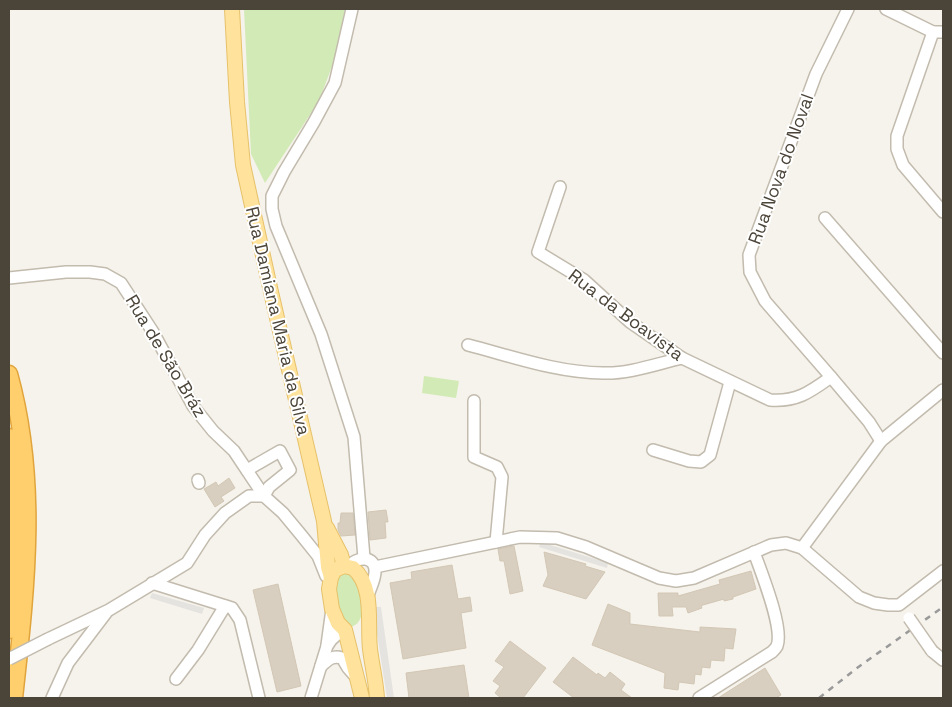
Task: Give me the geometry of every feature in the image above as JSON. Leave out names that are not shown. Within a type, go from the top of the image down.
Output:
[{"type":"highway","points":[[9,374],[19,418],[24,456],[28,523],[28,557],[14,698]]},
{"type":"highway","points":[[9,437],[16,524],[9,630]]},
{"type":"main road","name":"Rua Damiana Maria da Silva","points":[[232,9],[239,120],[247,187],[324,521],[332,610],[338,623],[344,630],[362,698]]},
{"type":"main road","name":"Rua Damiana Maria da Silva","points":[[324,521],[351,561],[353,568],[359,574],[368,596],[370,648],[378,698]]},
{"type":"main road","points":[[330,581],[335,570],[351,561]]},
{"type":"main road","points":[[344,630],[351,632],[359,630],[363,627],[368,613]]},
{"type":"street","points":[[351,561],[354,437],[321,334],[276,226],[272,209],[272,196],[335,83],[352,9]]},
{"type":"street","name":"Rua Nova do Noval","points":[[848,9],[816,74],[749,255],[750,272],[764,301],[869,422],[881,441]]},
{"type":"street","points":[[886,9],[903,12],[938,32],[897,136],[897,148],[903,165],[943,212]]},
{"type":"street","name":"Rua da Boavista","points":[[560,188],[538,252],[584,280],[630,322],[682,358],[770,400],[785,401],[797,398],[831,377]]},
{"type":"street","points":[[825,218],[943,353]]},
{"type":"street","name":"Rua de São Bráz","points":[[9,278],[66,272],[90,272],[104,274],[121,283],[153,332],[193,406],[213,431],[234,452],[264,496],[282,513],[318,556],[330,581]]},
{"type":"street","points":[[468,345],[552,367],[603,374],[628,371],[682,358]]},
{"type":"street","points":[[653,450],[689,461],[701,462],[710,455],[730,382]]},
{"type":"street","points":[[802,548],[881,441],[943,390]]},
{"type":"street","points":[[474,401],[474,457],[497,467],[502,477],[496,542]]},
{"type":"street","points":[[9,659],[109,610],[187,563],[205,535],[224,514],[249,496],[264,496],[269,487],[290,470],[280,451],[247,470]]},
{"type":"street","points":[[302,536],[325,543],[351,561],[370,560],[375,567],[374,578],[368,596]]},
{"type":"street","points":[[375,567],[520,537],[556,538],[586,547],[659,578],[676,581],[694,578],[771,545],[786,543],[802,548],[860,597],[888,606],[899,605],[943,571]]},
{"type":"street","points":[[699,698],[772,652],[777,645],[777,620],[754,552]]},
{"type":"street","points":[[152,583],[232,608],[240,620],[259,698]]},
{"type":"street","points":[[899,605],[932,651],[943,660]]},
{"type":"street","points":[[176,680],[198,650],[225,606]]},
{"type":"street","points":[[52,698],[68,663],[85,638],[109,610]]},
{"type":"street","points":[[312,698],[327,646],[332,610]]},
{"type":"street","points":[[327,646],[331,640],[344,630]]},
{"type":"street","points":[[320,668],[330,658],[337,656],[342,658],[355,676]]},
{"type":"green space","points":[[244,9],[345,9],[334,61],[319,101],[265,183],[251,154]]},
{"type":"green space","points":[[424,376],[459,381],[456,398],[422,393]]},
{"type":"green space","points":[[346,573],[356,583],[362,600],[361,617],[351,627],[341,617],[335,590],[340,576]]},
{"type":"shaded area","points":[[541,542],[608,563],[607,568],[539,547]]},
{"type":"shaded area","points":[[152,593],[204,608],[202,614],[150,598]]},
{"type":"shaded area","points":[[375,607],[381,607],[394,698],[387,698],[377,634]]},
{"type":"building","points":[[229,478],[235,488],[221,497],[224,501],[215,507],[204,489],[216,482],[218,486]]},
{"type":"building","points":[[386,510],[388,522],[385,522],[386,538],[370,540],[368,512]]},
{"type":"building","points":[[341,513],[353,513],[355,535],[341,536],[338,530],[338,523],[340,523]]},
{"type":"building","points":[[514,546],[523,591],[510,594],[504,561],[500,561],[498,549]]},
{"type":"building","points":[[544,552],[586,564],[585,566],[605,572],[586,599],[543,586],[548,575]]},
{"type":"building","points":[[452,565],[458,599],[470,597],[472,611],[461,613],[466,648],[403,659],[390,583],[412,579],[411,572]]},
{"type":"building","points":[[751,571],[756,589],[733,597],[733,599],[724,601],[724,599],[703,605],[701,606],[702,608],[688,613],[686,607],[672,607],[673,616],[659,616],[658,593],[678,593],[678,596],[720,584],[719,580]]},
{"type":"building","points":[[278,584],[301,686],[277,692],[253,590]]},
{"type":"building","points":[[608,604],[630,613],[630,624],[700,632],[700,627],[736,629],[733,649],[725,648],[724,661],[711,660],[710,668],[702,667],[701,675],[695,674],[694,684],[679,682],[678,690],[664,688],[665,673],[592,645]]},
{"type":"building","points":[[510,641],[546,668],[523,698],[501,698],[495,693],[500,686],[493,681],[504,667],[495,661]]},
{"type":"building","points":[[573,657],[597,675],[598,673],[605,678],[610,672],[625,684],[621,690],[632,698],[574,698],[553,682]]},
{"type":"building","points":[[464,665],[469,698],[409,698],[406,673]]},
{"type":"building","points":[[765,668],[781,695],[776,698],[718,698]]},
{"type":"railway","points":[[819,698],[857,668],[943,607]]}]
